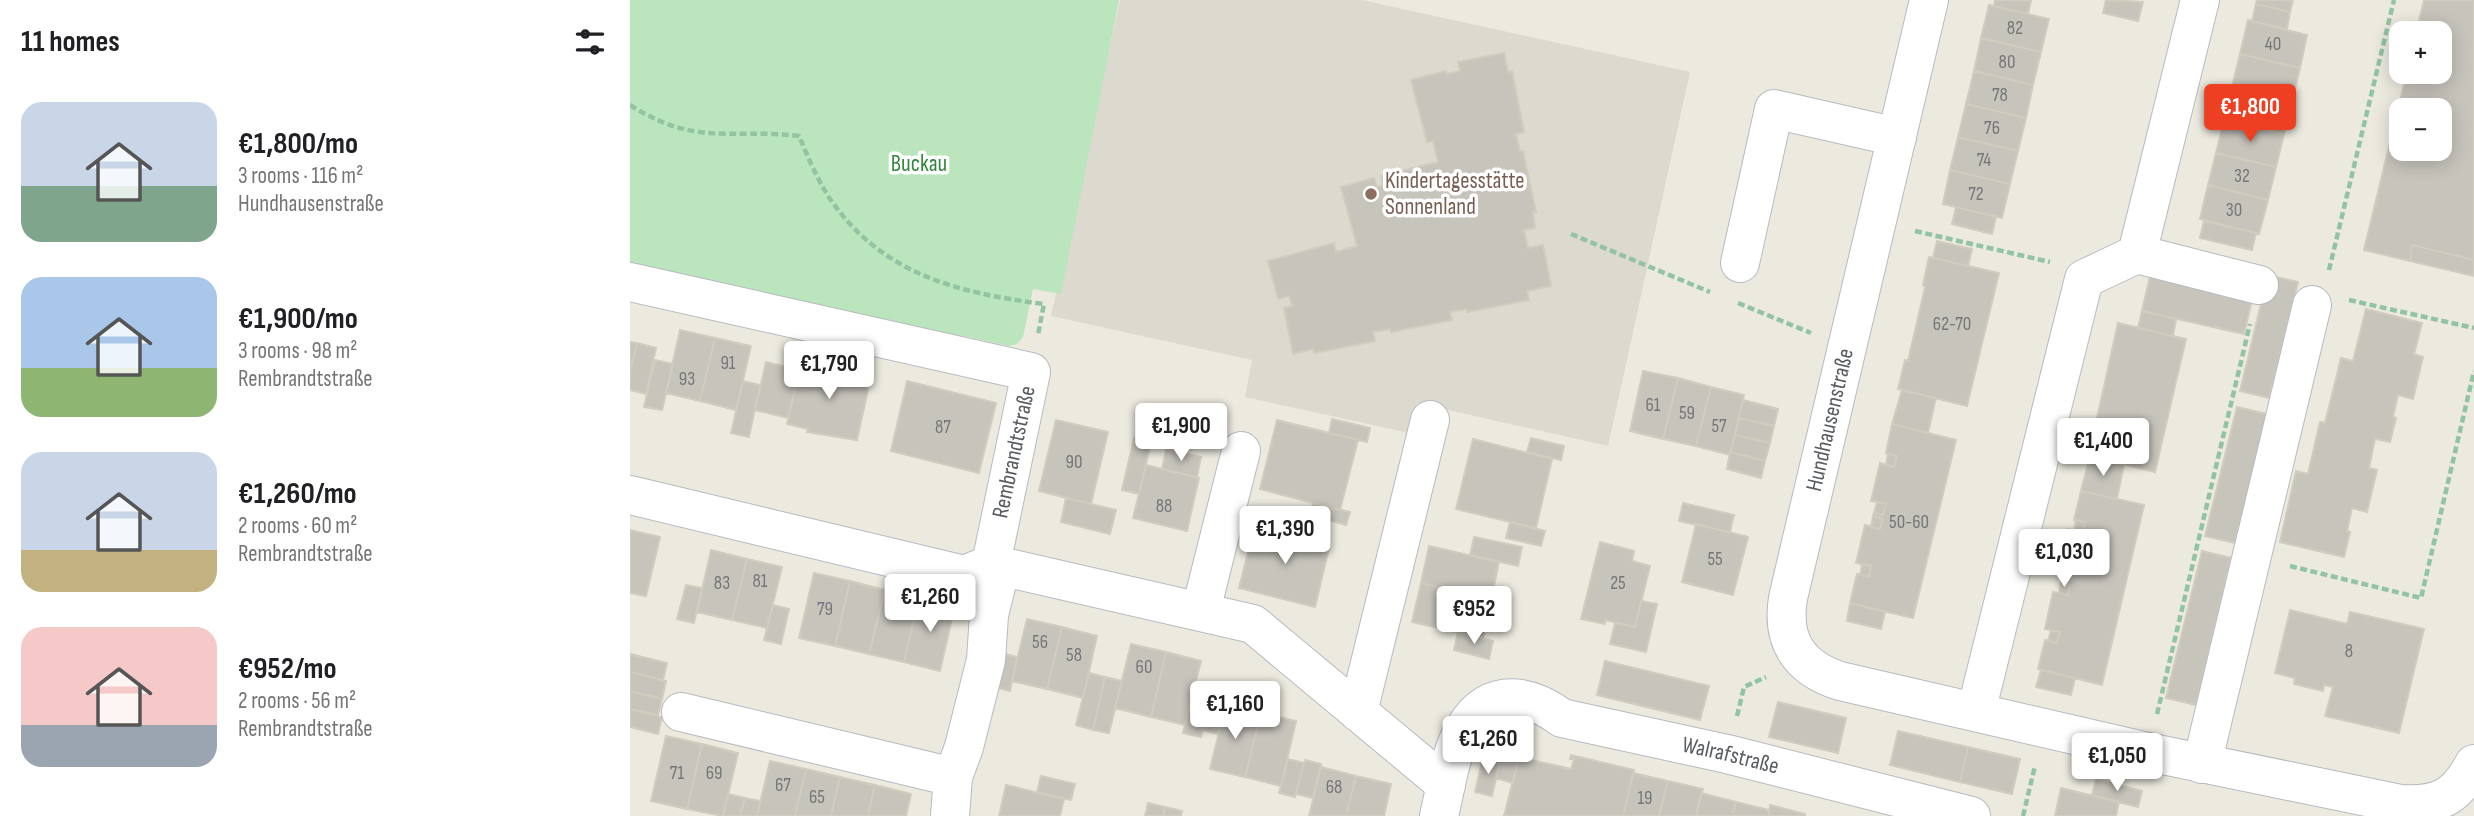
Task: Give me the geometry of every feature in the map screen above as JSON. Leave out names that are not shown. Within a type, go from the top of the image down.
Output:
[{"type":"street","name":"Hundhausenstraße","points":[[1802,659],[1787,630],[1788,598],[1929,0]]},
{"type":"street","points":[[2137,254],[2200,0]]},
{"type":"street","points":[[1740,264],[1774,109],[1897,137]]},
{"type":"street","points":[[1976,712],[2084,279],[2137,254],[2259,285]]},
{"type":"street","name":"Rembrandtstraße","points":[[630,282],[1031,372],[996,565],[986,660],[954,777],[950,816]]},
{"type":"street","points":[[2202,764],[2319,293]]},
{"type":"street","points":[[1358,712],[1430,420]]},
{"type":"street","points":[[1201,610],[1241,452]]},
{"type":"street","points":[[630,495],[964,575],[996,565],[1253,624],[1358,712],[1443,800]]},
{"type":"street","points":[[1802,659],[1819,673],[1840,681],[2202,764],[2400,804],[2426,804],[2460,791]]},
{"type":"street","name":"Walrafstraße","points":[[1443,800],[1459,739],[1472,718],[1492,702],[1513,697],[1542,704],[1562,718],[1727,754],[1971,816]]},
{"type":"street","points":[[681,712],[954,777]]},
{"type":"path","points":[[2394,0],[2319,293],[2474,328]]},
{"type":"path","points":[[630,105],[668,126],[700,134],[799,136],[831,200],[870,245],[904,267],[938,283],[991,296],[1044,304],[1031,372]]},
{"type":"path","points":[[1877,223],[2060,264],[2084,279]]},
{"type":"path","points":[[2148,752],[2259,285]]},
{"type":"path","points":[[2252,556],[2421,598],[2474,371]]},
{"type":"path","points":[[1727,754],[1744,687],[1802,659]]},
{"type":"path","points":[[2023,816],[2045,728]]},
{"type":"shaded area","name":"Kindertagesstätte Sonnenland","points":[[1120,0],[1362,0],[1690,72],[1608,446],[1417,403],[1409,433],[1245,397],[1252,360],[1051,316]]},
{"type":"green space","name":"Buckau","points":[[630,0],[1119,0],[1061,294],[1033,289],[1023,337],[1017,344],[1009,346],[959,335],[946,338],[630,263]]},
{"type":"building","points":[[1995,0],[2031,0],[2028,14],[1994,6]]},
{"type":"building","points":[[2106,0],[2143,2],[2138,21],[2103,13]]},
{"type":"building","points":[[2257,0],[2293,0],[2290,12],[2256,4]]},
{"type":"building","points":[[2424,0],[2474,0],[2474,260],[2412,245],[2410,261],[2364,250],[2389,147],[2389,161],[2452,161],[2452,98],[2401,98],[2404,84],[2452,84],[2452,21],[2419,21]]},
{"type":"building","points":[[2256,4],[2290,12],[2287,29],[2252,21]]},
{"type":"building","points":[[1989,5],[2049,19],[2041,52],[1981,38]]},
{"type":"building","points":[[2248,20],[2307,35],[2300,68],[2240,54]]},
{"type":"building","points":[[1981,38],[2041,52],[2033,85],[1974,71]]},
{"type":"building","points":[[1504,53],[1508,72],[1512,71],[1524,132],[1516,134],[1520,151],[1523,151],[1536,212],[1533,212],[1535,228],[1524,230],[1528,248],[1543,245],[1551,286],[1527,291],[1529,300],[1467,312],[1467,309],[1450,312],[1452,320],[1391,332],[1390,329],[1373,332],[1375,341],[1314,353],[1313,349],[1293,354],[1284,308],[1292,306],[1289,296],[1278,299],[1268,261],[1334,243],[1336,252],[1357,246],[1341,187],[1374,178],[1377,187],[1383,185],[1381,176],[1438,162],[1433,141],[1427,142],[1411,80],[1446,71],[1447,74],[1460,71],[1458,62]]},
{"type":"building","points":[[2240,54],[2300,68],[2292,101],[2232,87]]},
{"type":"building","points":[[1974,71],[2033,85],[2026,118],[1966,104]]},
{"type":"building","points":[[2232,87],[2292,101],[2284,134],[2224,120]]},
{"type":"building","points":[[1966,104],[2026,118],[2018,151],[1958,137]]},
{"type":"building","points":[[2224,120],[2284,134],[2276,167],[2216,153]]},
{"type":"building","points":[[1958,137],[2018,151],[2010,184],[1950,170]]},
{"type":"building","points":[[2216,153],[2276,167],[2268,200],[2208,185]]},
{"type":"building","points":[[1950,170],[2010,184],[2002,218],[1943,204]]},
{"type":"building","points":[[2208,185],[2268,200],[2259,234],[2200,219]]},
{"type":"building","points":[[1956,207],[1996,217],[1992,234],[1952,224]]},
{"type":"building","points":[[2204,221],[2256,233],[2252,250],[2200,238]]},
{"type":"building","points":[[1937,241],[1972,249],[1968,266],[1933,258]]},
{"type":"building","points":[[2412,245],[2474,260],[2474,276],[2410,261]]},
{"type":"building","points":[[1929,257],[1999,273],[1967,406],[1898,389],[1905,360],[1908,361]]},
{"type":"building","points":[[2268,275],[2298,282],[2269,398],[2240,391]]},
{"type":"building","points":[[2150,276],[2252,300],[2244,334],[2142,311]]},
{"type":"building","points":[[2366,309],[2422,323],[2414,354],[2423,357],[2413,399],[2398,395],[2390,442],[2375,439],[2369,468],[2377,470],[2367,512],[2352,508],[2344,557],[2280,542],[2296,471],[2308,474],[2320,422],[2325,423],[2341,358],[2353,361]]},
{"type":"building","points":[[2142,311],[2176,319],[2173,336],[2138,328]]},
{"type":"building","points":[[2118,323],[2186,339],[2155,472],[2086,455],[2093,426],[2095,427]]},
{"type":"building","points":[[680,330],[715,338],[700,401],[666,393]]},
{"type":"building","points":[[715,338],[751,346],[736,410],[700,401]]},
{"type":"building","points":[[630,342],[637,343],[630,372]]},
{"type":"building","points":[[637,343],[656,348],[646,394],[630,390],[630,372]]},
{"type":"building","points":[[655,360],[673,364],[662,410],[644,407]]},
{"type":"building","points":[[802,360],[871,376],[857,440],[807,432],[808,429],[787,424]]},
{"type":"building","points":[[766,362],[800,370],[788,418],[755,410]]},
{"type":"building","points":[[1643,371],[1678,378],[1663,439],[1630,431]]},
{"type":"building","points":[[1678,378],[1711,387],[1696,446],[1663,439]]},
{"type":"building","points":[[743,381],[760,385],[749,437],[731,433]]},
{"type":"building","points":[[907,381],[996,403],[979,473],[891,451]]},
{"type":"building","points":[[1711,387],[1744,395],[1730,455],[1696,446]]},
{"type":"building","points":[[1902,390],[1936,398],[1928,433],[1892,424]]},
{"type":"building","points":[[1743,400],[1778,409],[1774,426],[1739,418]]},
{"type":"building","points":[[2237,407],[2267,414],[2235,543],[2205,536]]},
{"type":"building","points":[[1739,418],[1774,426],[1770,443],[1735,435]]},
{"type":"building","points":[[1332,419],[1370,428],[1367,442],[1329,433]]},
{"type":"building","points":[[1056,420],[1108,432],[1091,504],[1039,491]]},
{"type":"building","points":[[1277,420],[1358,440],[1340,510],[1260,489]]},
{"type":"building","points":[[1892,424],[1956,440],[1913,618],[1850,603],[1857,574],[1869,577],[1871,566],[1856,563],[1865,525],[1880,529],[1883,519],[1873,516],[1874,513],[1883,515],[1886,504],[1871,501],[1880,463],[1894,467],[1897,456],[1886,453]]},
{"type":"building","points":[[1735,435],[1770,443],[1765,461],[1730,452]]},
{"type":"building","points":[[1134,438],[1151,442],[1139,494],[1122,490]]},
{"type":"building","points":[[1531,438],[1564,446],[1561,460],[1527,452]]},
{"type":"building","points":[[1473,439],[1552,459],[1536,528],[1456,509]]},
{"type":"building","points":[[1166,449],[1201,457],[1197,477],[1162,469]]},
{"type":"building","points":[[1730,452],[1765,461],[1761,478],[1727,469]]},
{"type":"building","points":[[1888,454],[1897,456],[1894,467],[1886,465]]},
{"type":"building","points":[[2090,456],[2124,464],[2117,499],[2081,491]]},
{"type":"building","points":[[1146,465],[1199,478],[1187,531],[1133,518]]},
{"type":"building","points":[[2081,491],[2144,505],[2102,685],[2038,669],[2045,640],[2057,643],[2060,632],[2045,629],[2053,592],[2068,595],[2070,585],[2061,582],[2062,579],[2072,581],[2074,570],[2060,567],[2068,529],[2083,533],[2085,522],[2074,520]]},
{"type":"building","points":[[1066,498],[1116,510],[1110,534],[1061,522]]},
{"type":"building","points":[[1877,502],[1886,504],[1883,515],[1874,513]]},
{"type":"building","points":[[1313,503],[1350,512],[1346,525],[1310,515]]},
{"type":"building","points":[[1683,503],[1734,515],[1730,532],[1679,521]]},
{"type":"building","points":[[1873,516],[1883,519],[1880,529],[1871,527]]},
{"type":"building","points":[[2076,520],[2085,522],[2083,533],[2074,531]]},
{"type":"building","points":[[1510,522],[1545,531],[1541,546],[1506,538]]},
{"type":"building","points":[[1696,524],[1748,537],[1733,595],[1682,582]]},
{"type":"building","points":[[1255,525],[1330,544],[1315,607],[1239,588]]},
{"type":"building","points":[[630,530],[660,537],[646,596],[630,593]]},
{"type":"building","points":[[1474,537],[1522,547],[1518,566],[1470,555]]},
{"type":"building","points":[[1600,542],[1634,551],[1632,561],[1650,566],[1635,627],[1605,620],[1605,624],[1581,619]]},
{"type":"building","points":[[1429,546],[1499,562],[1491,600],[1421,583]]},
{"type":"building","points":[[711,550],[747,559],[732,620],[697,612]]},
{"type":"building","points":[[2202,551],[2231,558],[2196,705],[2166,698]]},
{"type":"building","points":[[747,559],[782,567],[767,628],[732,620]]},
{"type":"building","points":[[1862,564],[1871,566],[1869,577],[1860,575]]},
{"type":"building","points":[[2065,568],[2074,570],[2072,581],[2062,579]]},
{"type":"building","points":[[814,573],[850,581],[835,646],[799,638]]},
{"type":"building","points":[[850,581],[885,590],[869,654],[835,646]]},
{"type":"building","points":[[2061,582],[2070,585],[2068,595],[2059,593]]},
{"type":"building","points":[[1421,583],[1491,600],[1483,638],[1412,622]]},
{"type":"building","points":[[686,585],[702,588],[694,623],[677,619]]},
{"type":"building","points":[[885,590],[919,598],[904,662],[869,654]]},
{"type":"building","points":[[919,598],[955,606],[940,671],[904,662]]},
{"type":"building","points":[[1641,601],[1657,604],[1646,652],[1610,644],[1615,623],[1635,627]]},
{"type":"building","points":[[1850,603],[1885,612],[1881,629],[1847,621]]},
{"type":"building","points":[[773,605],[789,609],[781,644],[764,640]]},
{"type":"building","points":[[2290,610],[2347,624],[2350,612],[2424,629],[2399,733],[2325,716],[2333,687],[2324,685],[2323,691],[2294,684],[2295,678],[2275,673]]},
{"type":"building","points":[[1027,619],[1062,627],[1047,689],[1012,681]]},
{"type":"building","points":[[1062,627],[1097,636],[1083,698],[1047,689]]},
{"type":"building","points":[[2051,630],[2060,632],[2057,643],[2048,641]]},
{"type":"building","points":[[1458,632],[1493,641],[1489,659],[1454,650]]},
{"type":"building","points":[[1131,644],[1166,652],[1151,717],[1115,708]]},
{"type":"building","points":[[1166,652],[1201,661],[1185,725],[1151,717]]},
{"type":"building","points":[[1002,653],[1017,657],[1010,691],[993,687]]},
{"type":"building","points":[[630,654],[667,663],[663,680],[630,672]]},
{"type":"building","points":[[1605,661],[1709,686],[1700,720],[1597,695]]},
{"type":"building","points":[[2041,670],[2075,678],[2071,695],[2036,687]]},
{"type":"building","points":[[630,672],[666,681],[662,699],[630,691]]},
{"type":"building","points":[[1089,673],[1105,677],[1093,730],[1076,725]]},
{"type":"building","points":[[1105,677],[1122,681],[1109,733],[1093,730]]},
{"type":"building","points":[[630,691],[662,699],[658,715],[630,709]]},
{"type":"building","points":[[1210,696],[1227,700],[1218,734],[1202,730]]},
{"type":"building","points":[[1192,698],[1209,703],[1201,737],[1183,733]]},
{"type":"building","points":[[1778,702],[1846,718],[1838,753],[1769,737]]},
{"type":"building","points":[[1226,704],[1261,713],[1245,777],[1210,769]]},
{"type":"building","points":[[630,709],[662,717],[658,734],[630,727]]},
{"type":"building","points":[[1261,713],[1296,721],[1281,786],[1245,777]]},
{"type":"building","points":[[1898,731],[1968,747],[1960,782],[1890,765]]},
{"type":"building","points":[[666,736],[702,744],[687,809],[651,801]]},
{"type":"building","points":[[702,744],[738,753],[723,816],[687,809]]},
{"type":"building","points":[[1504,744],[1521,748],[1513,783],[1496,778]]},
{"type":"building","points":[[1968,747],[2020,759],[2012,794],[1960,782]]},
{"type":"building","points":[[1571,755],[1634,770],[1623,816],[1504,816],[1519,757],[1571,769],[1574,759],[1570,759]]},
{"type":"building","points":[[1483,757],[1500,761],[1492,796],[1475,792]]},
{"type":"building","points":[[1288,759],[1304,763],[1295,797],[1279,793]]},
{"type":"building","points":[[1305,760],[1321,764],[1313,798],[1296,794]]},
{"type":"building","points":[[770,761],[806,769],[795,816],[757,816]]},
{"type":"building","points":[[1321,767],[1356,776],[1346,816],[1309,816]]},
{"type":"building","points":[[806,769],[840,777],[831,816],[795,816]]},
{"type":"building","points":[[1633,773],[1668,781],[1659,816],[1623,816]]},
{"type":"building","points":[[1041,776],[1075,784],[1071,800],[1037,792]]},
{"type":"building","points":[[1356,776],[1391,784],[1384,816],[1346,816]]},
{"type":"building","points":[[840,777],[875,785],[868,816],[831,816]]},
{"type":"building","points":[[2096,779],[2142,791],[2138,807],[2092,795]]},
{"type":"building","points":[[1668,781],[1703,789],[1696,816],[1659,816]]},
{"type":"building","points":[[875,785],[911,794],[906,816],[868,816]]},
{"type":"building","points":[[1006,785],[1064,799],[1060,816],[999,816]]},
{"type":"building","points":[[2061,788],[2119,802],[2116,816],[2055,816]]},
{"type":"building","points":[[1701,793],[1736,802],[1732,816],[1696,816]]},
{"type":"building","points":[[728,794],[745,798],[740,816],[723,816]]},
{"type":"building","points":[[745,798],[760,801],[757,816],[740,816]]},
{"type":"building","points":[[1736,802],[1769,810],[1769,816],[1732,816]]},
{"type":"building","points":[[1148,803],[1165,807],[1163,816],[1145,816]]},
{"type":"building","points":[[1770,805],[1805,814],[1805,816],[1769,816]]},
{"type":"building","points":[[1165,807],[1182,811],[1181,816],[1163,816]]},
{"type":"place","name":"Kindertagesstätte Sonnenland","points":[[1371,194]]}]
